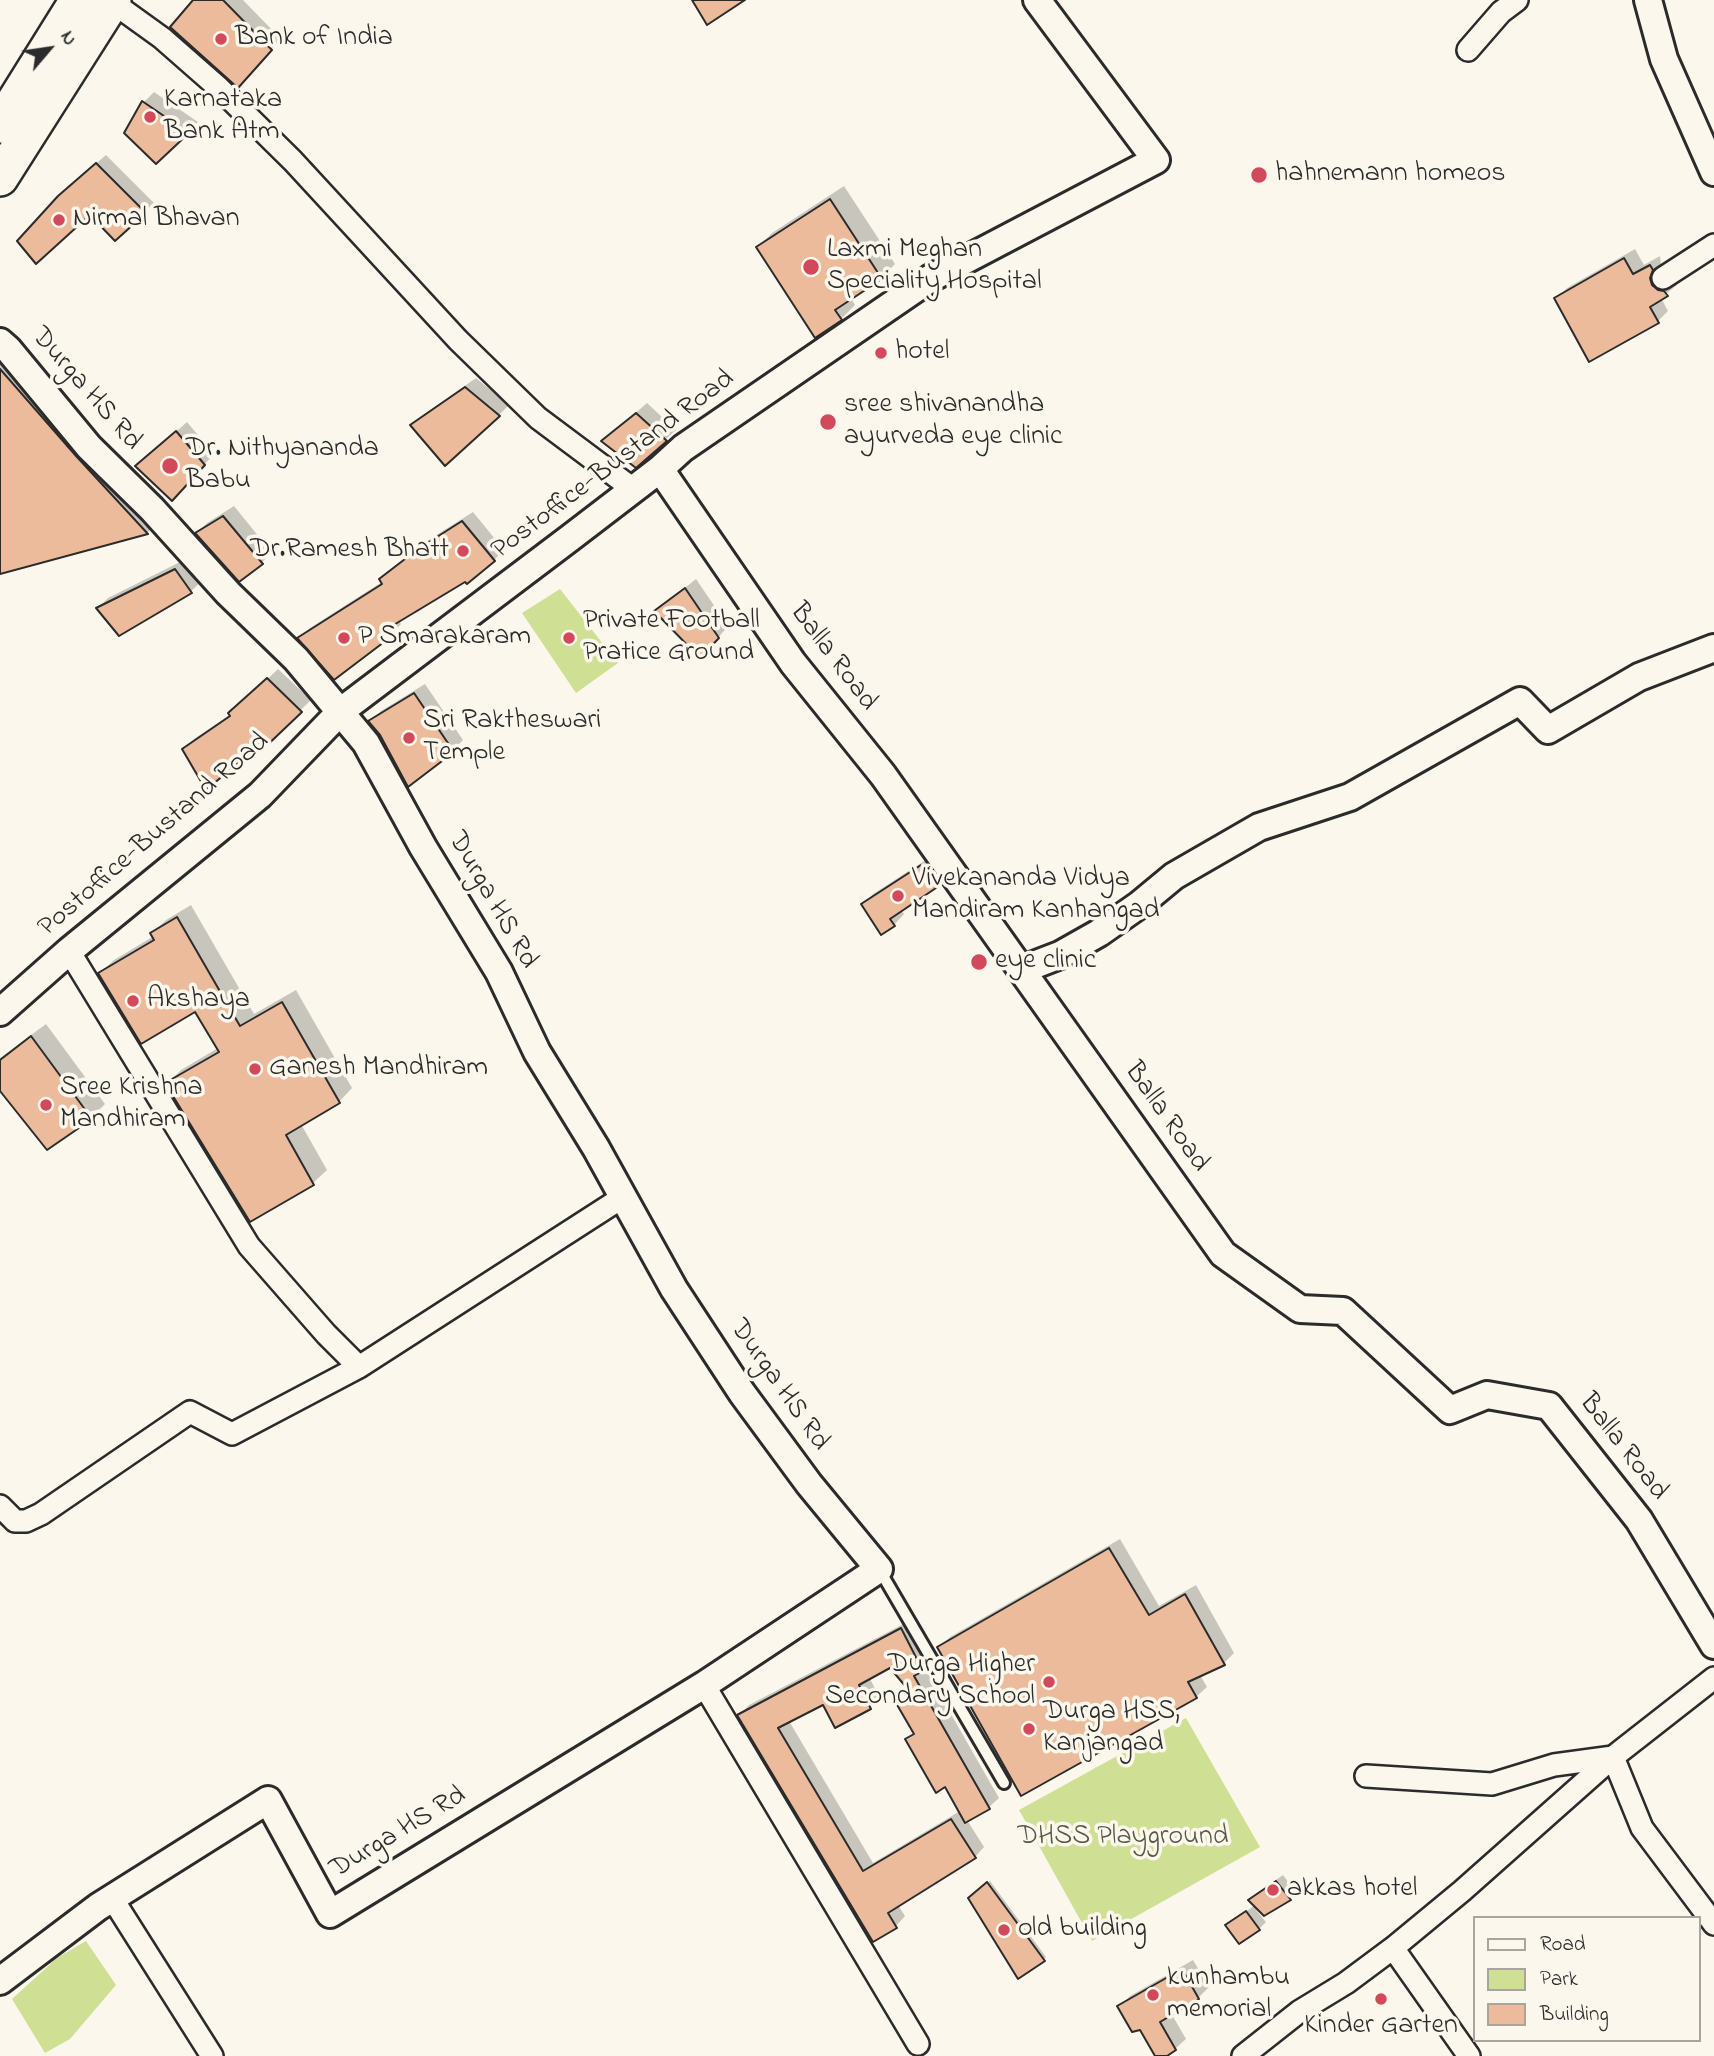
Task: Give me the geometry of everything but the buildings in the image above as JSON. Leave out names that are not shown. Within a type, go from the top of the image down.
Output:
[{"type":"main road","points":[[0,125],[77,0]]},
{"type":"main road","points":[[0,178],[113,1]]},
{"type":"street","name":"Postoffice-Bustand Road","points":[[0,1012],[69,951],[260,795],[341,710],[660,469],[683,448],[930,278],[1156,160],[1037,0]]},
{"type":"street","points":[[1468,50],[1501,12],[1517,0]]},
{"type":"street","points":[[1648,0],[1664,59],[1714,172]]},
{"type":"street","points":[[113,1],[183,55],[260,129],[458,340],[538,418],[633,489]]},
{"type":"street","points":[[1663,278],[1714,245]]},
{"type":"street","name":"Durga HS Rd","points":[[0,342],[89,447],[152,509],[228,593],[296,659],[366,743],[423,847],[499,972],[537,1052],[596,1148],[674,1289],[742,1393],[808,1484],[879,1569],[704,1685],[330,1914],[268,1800],[112,1898],[0,1981]]},
{"type":"street","name":"Balla Road","points":[[660,469],[793,663],[883,775],[1223,1255],[1300,1309],[1343,1311],[1450,1410],[1487,1395],[1549,1406],[1639,1520],[1714,1645]]},
{"type":"street","points":[[1021,970],[1060,955],[1099,933],[1174,876],[1259,828],[1350,797],[1520,701],[1548,730],[1639,677],[1714,648]]},
{"type":"street","points":[[69,951],[249,1245],[326,1334],[359,1367]]},
{"type":"street","points":[[0,1506],[15,1521],[26,1521],[41,1514],[190,1412],[232,1434],[359,1367],[623,1197]]},
{"type":"street","points":[[1243,2056],[1300,2011],[1346,1983],[1393,1948],[1614,1757],[1714,1678]]},
{"type":"street","points":[[704,1685],[918,2044]]},
{"type":"street","points":[[1366,1776],[1492,1784],[1555,1765],[1614,1757]]},
{"type":"street","points":[[1614,1757],[1642,1828],[1714,1924]]},
{"type":"street","points":[[112,1898],[212,2056]]},
{"type":"street","points":[[1393,1948],[1469,2056]]},
{"type":"lane","points":[[879,1569],[1003,1783]]},
{"type":"green space","name":"Private Football Pratice Ground","points":[[560,589],[618,663],[576,693],[522,613]]},
{"type":"green space","name":"DHSS Playground","points":[[1186,1718],[1260,1847],[1092,1941],[1019,1810]]},
{"type":"green space","points":[[86,1941],[116,1985],[70,2039],[45,2053],[12,1999],[57,1958]]},
{"type":"place","name":"Bank of India","points":[[221,39]]},
{"type":"place","name":"Karnataka Bank Atm","points":[[150,117]]},
{"type":"place","name":"hahnemann homeos","points":[[1259,175]]},
{"type":"place","name":"Nirmal Bhavan","points":[[59,220]]},
{"type":"place","name":"Laxmi Meghan Speciality Hospital","points":[[811,267]]},
{"type":"place","name":"hotel","points":[[881,353]]},
{"type":"place","name":"sree shivanandha ayurveda eye clinic","points":[[828,422]]},
{"type":"place","name":"Dr. Nithyananda Babu","points":[[170,466]]},
{"type":"place","name":"Dr.Ramesh Bhatt","points":[[463,551]]},
{"type":"place","name":"P Smarakaram","points":[[344,638]]},
{"type":"place","name":"Private Football Pratice Ground","points":[[569,638]]},
{"type":"place","name":"Sri Raktheswari Temple","points":[[409,738]]},
{"type":"place","name":"Vivekananda Vidya Mandiram Kanhangad","points":[[898,896]]},
{"type":"place","name":"eye clinic","points":[[979,962]]},
{"type":"place","name":"Akshaya","points":[[133,1001]]},
{"type":"place","name":"Ganesh Mandhiram","points":[[255,1069]]},
{"type":"place","name":"Sree Krishna Mandhiram","points":[[46,1105]]},
{"type":"place","name":"Durga Higher Secondary School","points":[[1049,1682]]},
{"type":"place","name":"Durga HSS, Kanjangad","points":[[1029,1729]]},
{"type":"place","name":"akkas hotel","points":[[1273,1890]]},
{"type":"place","name":"old building","points":[[1004,1930]]},
{"type":"place","name":"kunhambu memorial","points":[[1153,1995]]},
{"type":"place","name":"Kinder Garten","points":[[1381,1999]]}]
